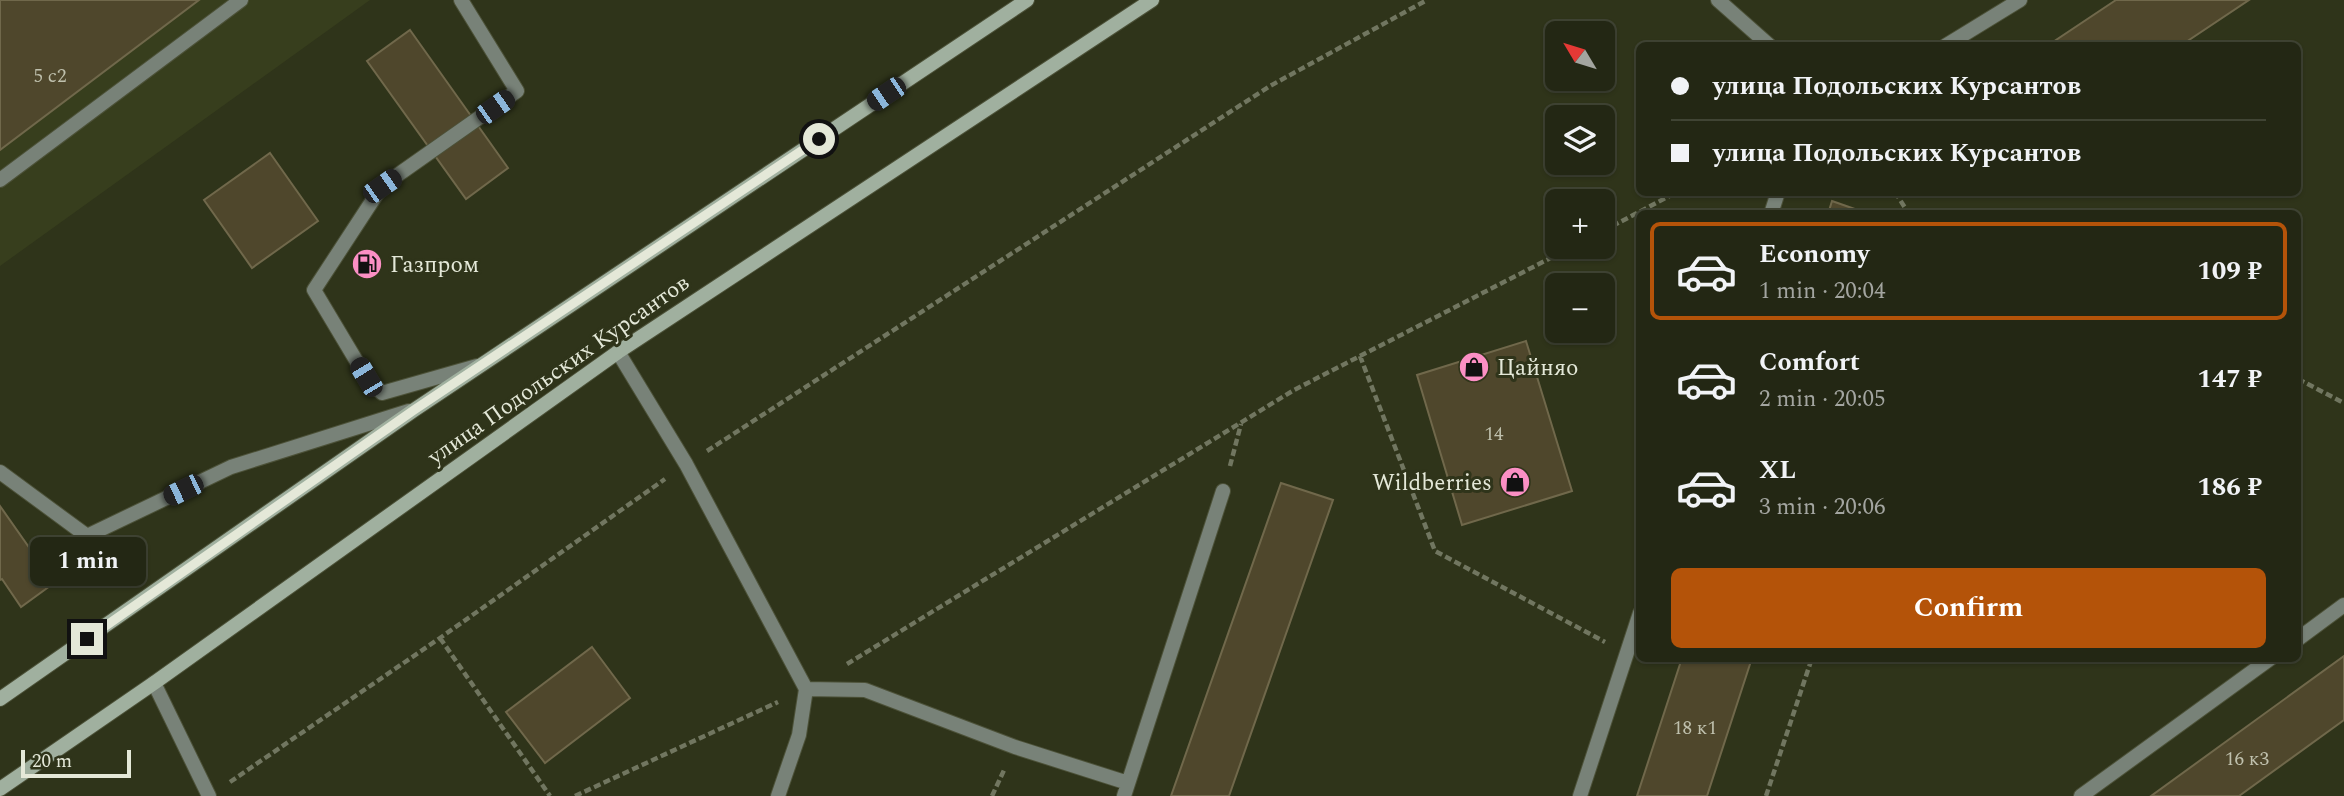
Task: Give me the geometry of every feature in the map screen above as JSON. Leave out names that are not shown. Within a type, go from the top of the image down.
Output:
[{"type":"main road","name":"улица Подольских Курсантов","points":[[0,789],[154,683],[618,352],[1152,0]]},
{"type":"main road","name":"улица Подольских Курсантов","points":[[0,699],[414,410],[1022,1]]},
{"type":"lane","points":[[0,180],[242,0]]},
{"type":"lane","points":[[461,0],[517,91],[382,186],[314,290],[366,377],[382,393],[482,364]]},
{"type":"lane","points":[[1718,0],[1765,42]]},
{"type":"lane","points":[[1952,42],[2020,0]]},
{"type":"lane","points":[[618,352],[686,464],[806,689],[799,735],[778,796]]},
{"type":"lane","points":[[0,472],[87,536],[231,467],[414,410]]},
{"type":"lane","points":[[806,689],[865,690],[1126,790],[1223,491]]},
{"type":"lane","points":[[2301,637],[2344,605]]},
{"type":"lane","points":[[1580,796],[1636,624]]},
{"type":"lane","points":[[2081,796],[2265,662]]},
{"type":"lane","points":[[154,683],[214,792]]},
{"type":"path","points":[[214,792],[440,638],[686,464],[1270,86],[1427,0]]},
{"type":"path","points":[[1643,210],[1669,196]]},
{"type":"path","points":[[1615,225],[1636,214]]},
{"type":"path","points":[[575,796],[806,689],[1294,390],[1549,259]]},
{"type":"path","points":[[1360,356],[1435,551],[1626,653]]},
{"type":"path","points":[[2301,381],[2344,403]]},
{"type":"path","points":[[1223,491],[1241,422]]},
{"type":"path","points":[[440,638],[550,796]]},
{"type":"path","points":[[1766,796],[1811,662]]},
{"type":"shaded area","points":[[0,0],[370,0],[0,266]]},
{"type":"building","points":[[0,0],[199,0],[0,150]]},
{"type":"building","points":[[2116,0],[2249,0],[2186,42],[2053,42]]},
{"type":"building","points":[[410,30],[508,168],[466,199],[367,61]]},
{"type":"building","points":[[270,153],[318,221],[252,268],[204,200]]},
{"type":"building","points":[[1832,201],[1858,210],[1829,210]]},
{"type":"building","points":[[1526,341],[1572,491],[1462,525],[1417,375]]},
{"type":"building","points":[[1281,483],[1333,500],[1229,796],[1171,796]]},
{"type":"building","points":[[0,506],[54,583],[21,607],[2,579],[0,580]]},
{"type":"building","points":[[592,647],[630,698],[545,763],[506,712]]},
{"type":"building","points":[[2344,656],[2344,720],[2239,796],[2151,796]]},
{"type":"building","points":[[1681,662],[1751,662],[1707,796],[1637,796]]},
{"type":"place","name":"Газпром","points":[[367,264]]},
{"type":"place","name":"Цайняо","points":[[1474,367]]},
{"type":"place","name":"Wildberries","points":[[1515,482]]},
{"type":"route","points":[[87,639],[414,410],[819,139]]}]
